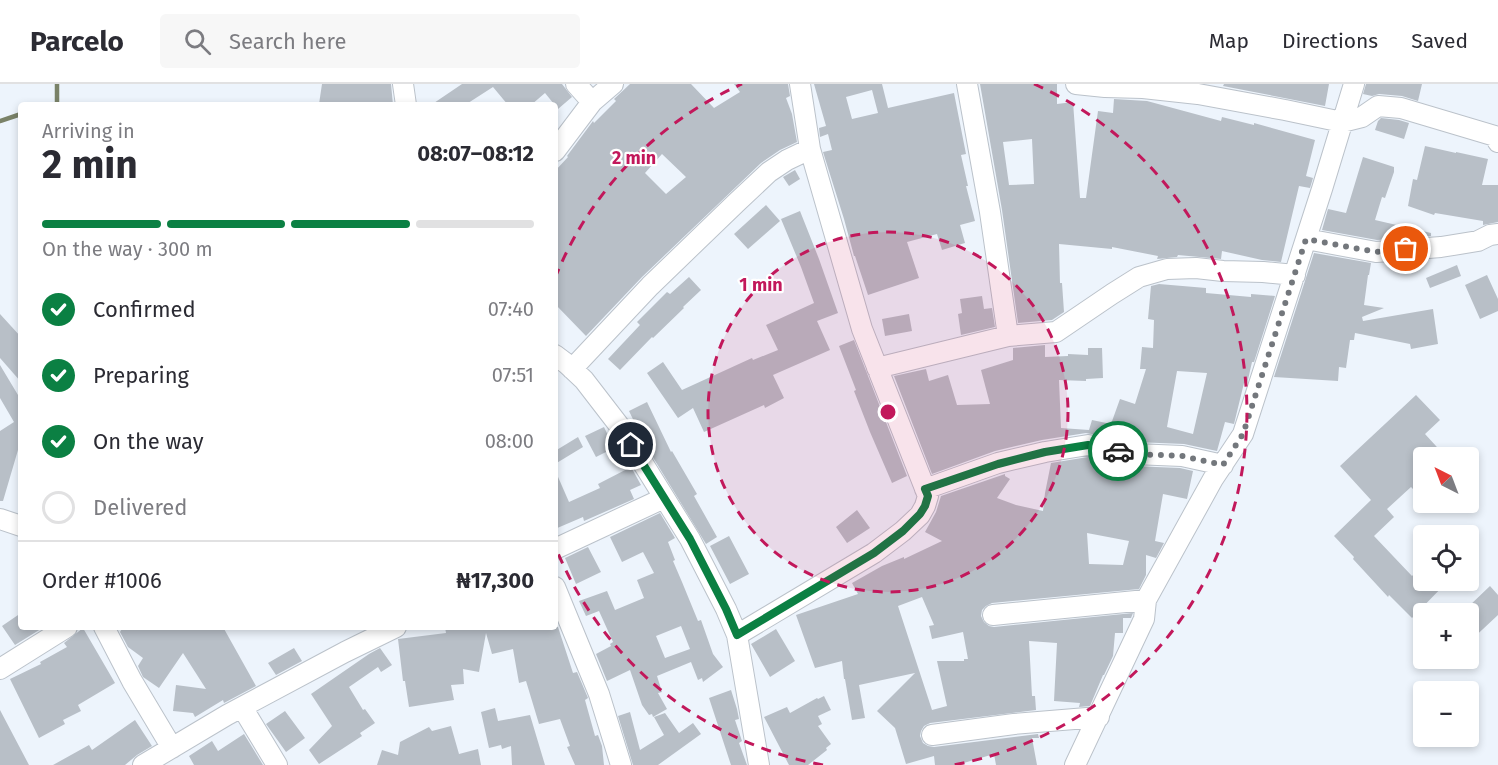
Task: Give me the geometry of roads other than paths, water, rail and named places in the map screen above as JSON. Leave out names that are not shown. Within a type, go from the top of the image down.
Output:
[{"type":"street","points":[[403,84],[406,102]]},
{"type":"street","points":[[576,84],[592,102]]},
{"type":"street","points":[[558,147],[592,102],[614,84]]},
{"type":"street","points":[[737,635],[874,553],[903,531],[920,514],[928,496],[862,329],[810,149],[800,84]]},
{"type":"street","points":[[967,84],[990,212],[1008,336]]},
{"type":"street","points":[[1076,84],[1228,92],[1342,122],[1362,117],[1378,106],[1401,108],[1495,136],[1498,142]]},
{"type":"street","points":[[1075,765],[1144,619],[1146,600],[1243,434],[1354,84]]},
{"type":"street","points":[[572,369],[650,286],[736,202],[769,172],[810,149]]},
{"type":"street","points":[[1306,239],[1376,252],[1441,247],[1478,241],[1498,234]]},
{"type":"street","points":[[878,368],[1008,336],[1056,332],[1139,277],[1167,269],[1196,267],[1223,271],[1295,275]]},
{"type":"street","points":[[558,357],[584,380],[621,428],[690,539],[726,609],[737,635],[759,765]]},
{"type":"street","points":[[925,489],[998,464],[1045,452],[1088,445],[1134,454],[1182,456],[1223,465]]},
{"type":"street","points":[[558,548],[664,498]]},
{"type":"street","points":[[0,519],[18,525]]},
{"type":"street","points":[[558,594],[599,694],[621,765]]},
{"type":"street","points":[[993,615],[1146,600]]},
{"type":"street","points":[[0,669],[62,630]]},
{"type":"street","points":[[106,630],[132,681],[172,748]]},
{"type":"street","points":[[143,765],[242,707],[390,630]]},
{"type":"street","points":[[242,707],[277,765]]},
{"type":"street","points":[[932,735],[1014,724],[1099,717]]},
{"type":"waterway","points":[[57,84],[57,102]]},
{"type":"waterway","points":[[0,121],[18,115]]}]
